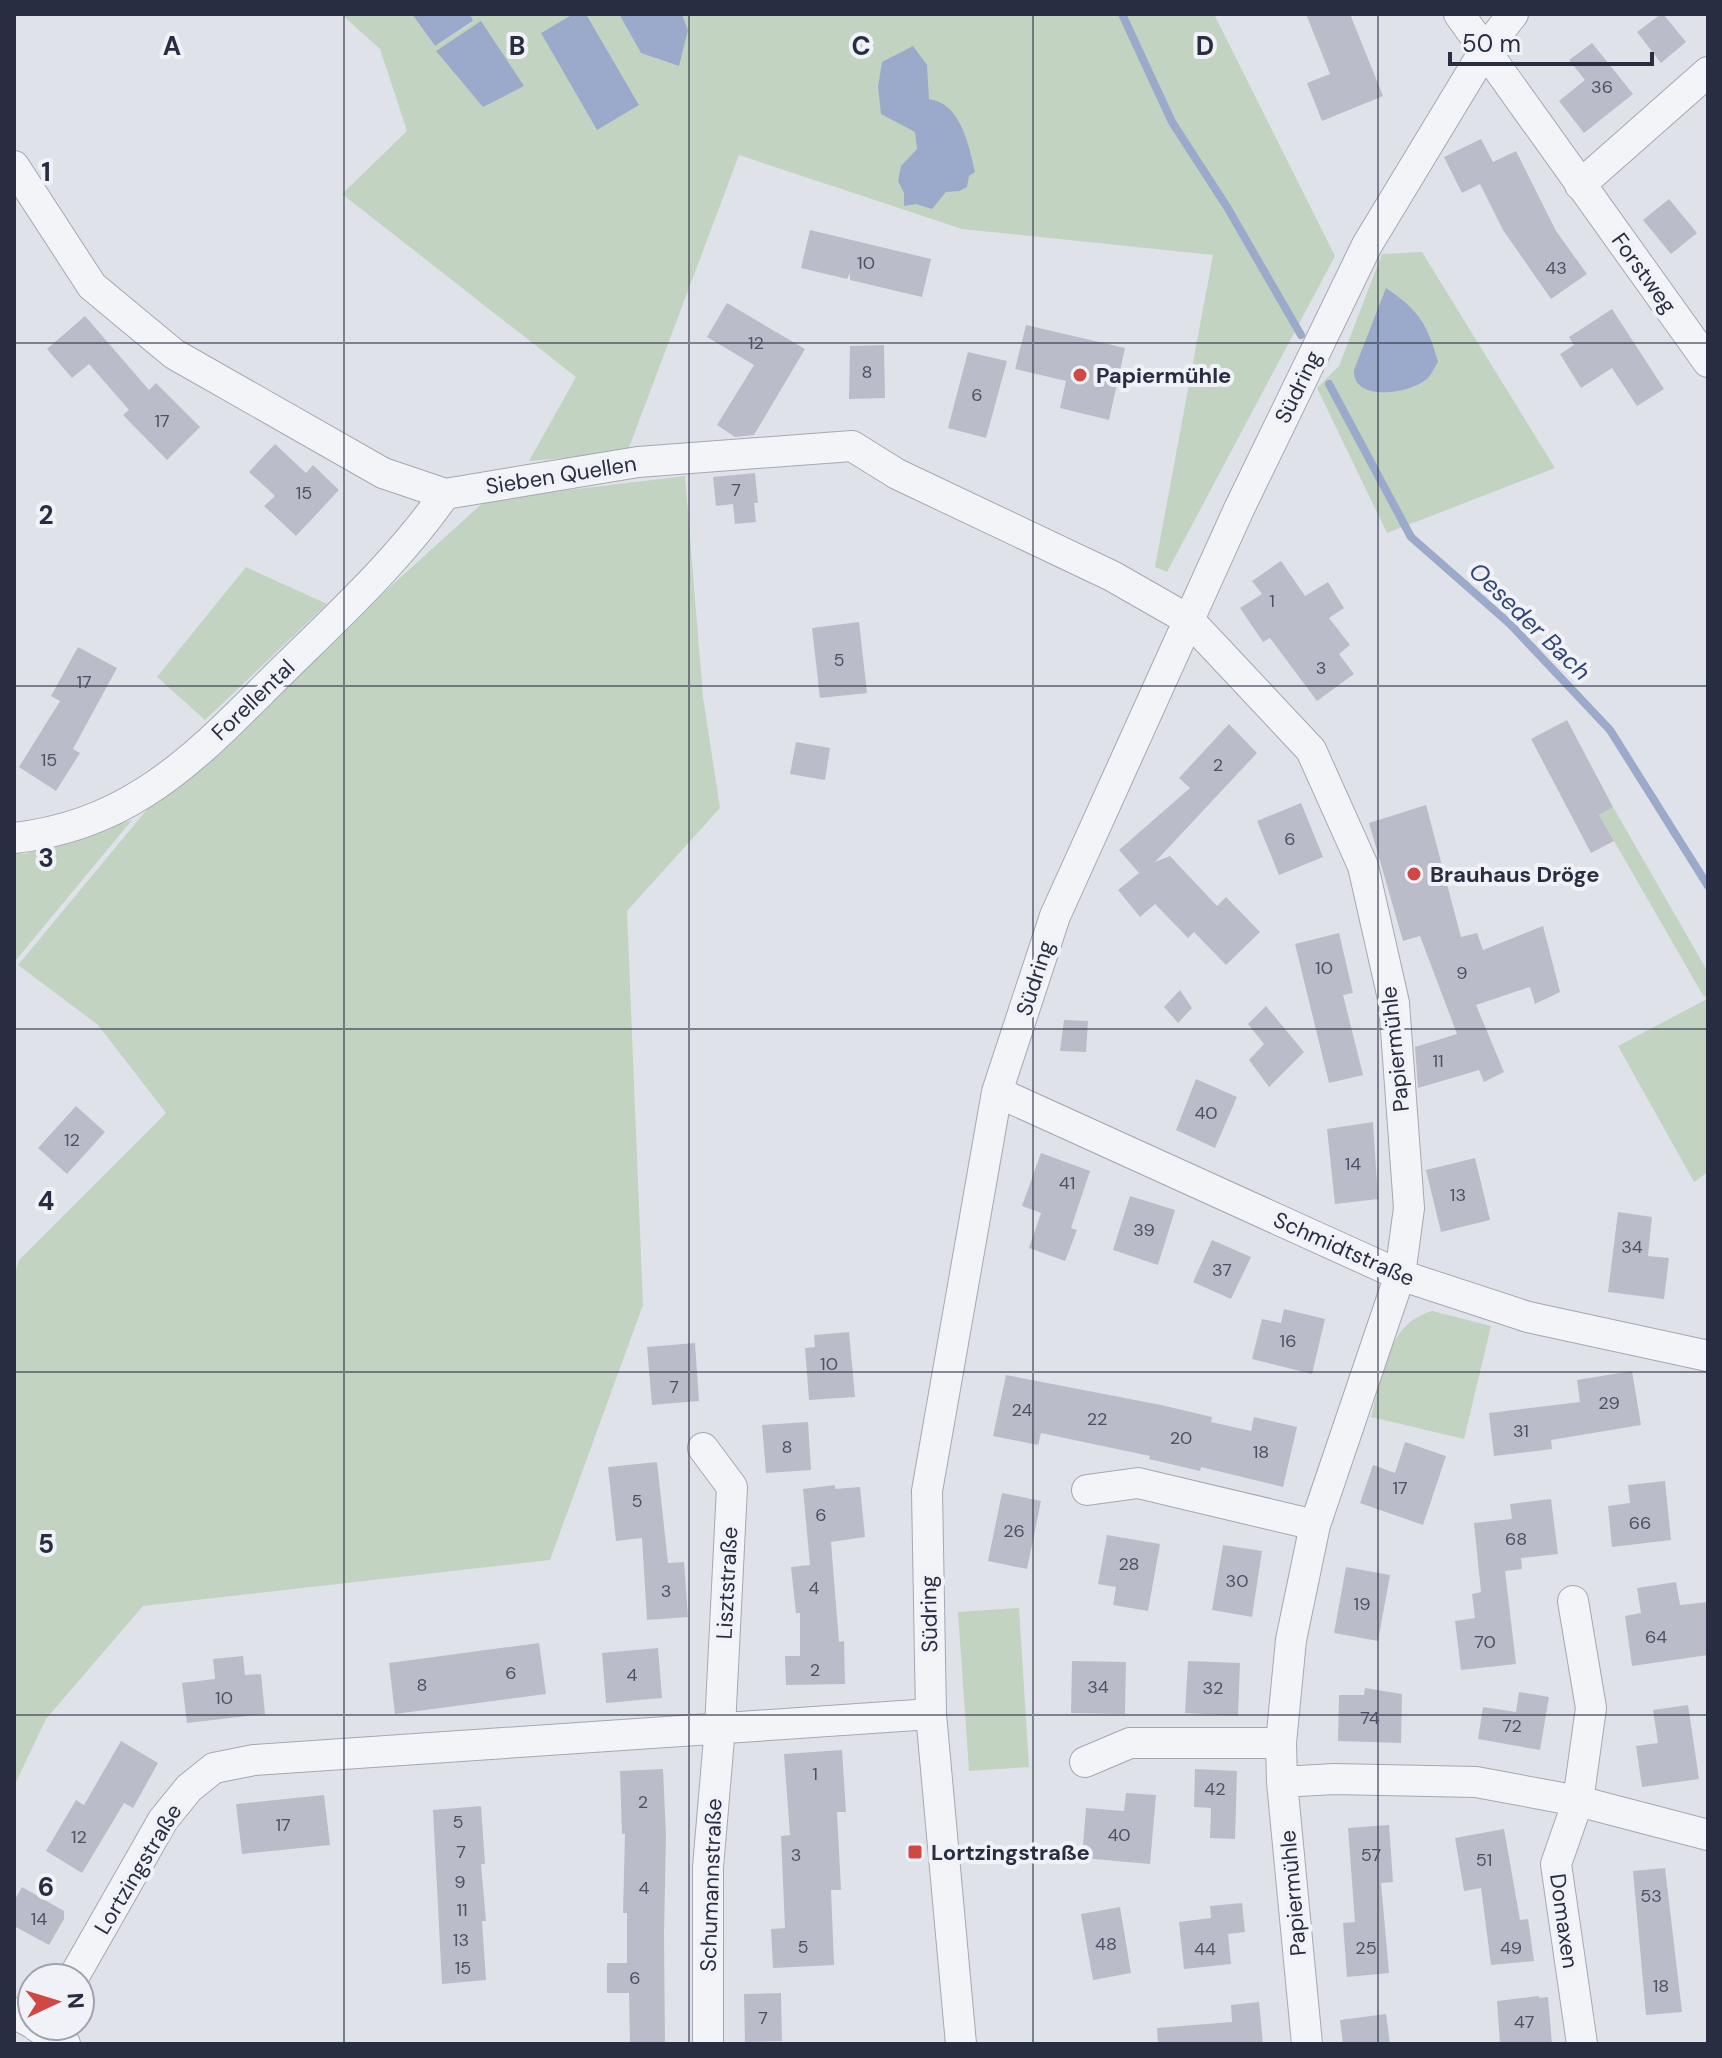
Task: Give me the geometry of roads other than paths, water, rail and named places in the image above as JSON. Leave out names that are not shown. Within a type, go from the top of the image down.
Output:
[{"type":"street","name":"Forstweg","points":[[1459,14],[1708,362]]},
{"type":"street","name":"Südring","points":[[961,2044],[931,1714],[927,1491],[997,1092],[1055,916],[1239,509],[1367,245],[1485,50],[1513,14]]},
{"type":"street","points":[[1580,185],[1708,72]]},
{"type":"street","name":"Sieben Quellen","points":[[14,166],[92,286],[174,354],[383,473],[445,494],[638,462],[852,446],[897,474],[1112,576],[1189,620]]},
{"type":"street","name":"Forellental","points":[[14,838],[95,819],[146,792],[209,743],[370,583],[420,530],[445,494]]},
{"type":"street","name":"Papiermühle","points":[[1189,620],[1311,750],[1363,866],[1394,1003],[1409,1208],[1400,1275],[1315,1525],[1291,1640],[1281,1743],[1307,2044]]},
{"type":"street","name":"Schmidtstraße","points":[[997,1092],[1400,1275],[1528,1317],[1708,1356]]},
{"type":"street","name":"Lisztstraße","points":[[703,1448],[732,1487],[720,1727]]},
{"type":"street","points":[[1087,1490],[1138,1483],[1315,1525]]},
{"type":"street","name":"Domaxen","points":[[1573,1601],[1591,1708],[1578,1801],[1556,1864],[1582,2044]]},
{"type":"street","name":"Lortzingstraße","points":[[82,1962],[163,1820],[189,1788],[214,1768],[254,1760],[931,1714]]},
{"type":"street","name":"Schumannstraße","points":[[708,2044],[708,1867],[720,1727]]},
{"type":"street","points":[[1085,1762],[1130,1743],[1281,1743]]},
{"type":"street","points":[[1282,1782],[1334,1779],[1476,1782],[1578,1801],[1708,1835]]},
{"type":"water","points":[[412,14],[470,14],[473,21],[435,46]]},
{"type":"water","points":[[573,14],[586,14],[639,105],[597,130],[541,33]]},
{"type":"water","points":[[619,14],[682,14],[688,30],[679,66],[641,53]]},
{"type":"water","points":[[481,21],[524,86],[483,107],[436,51]]},
{"type":"water","points":[[913,46],[927,65],[929,99],[949,108],[956,117],[962,127],[975,172],[969,176],[967,187],[946,192],[932,209],[916,204],[904,206],[904,193],[898,181],[901,166],[917,149],[915,132],[881,114],[878,87],[882,62]]},
{"type":"water","points":[[1386,288],[1420,319],[1438,362],[1420,384],[1384,392],[1362,387],[1356,380],[1354,370]]},
{"type":"waterway","name":"Oeseder Bach","points":[[1122,14],[1172,122],[1227,207],[1301,335]]},
{"type":"waterway","name":"Oeseder Bach","points":[[1329,384],[1411,537],[1510,624],[1610,730],[1708,886]]},
{"type":"place","name":"Papiermühle","points":[[1080,375]]},
{"type":"place","name":"Brauhaus Dröge","points":[[1414,874]]},
{"type":"place","name":"Lortzingstraße","points":[[915,1852]]}]
